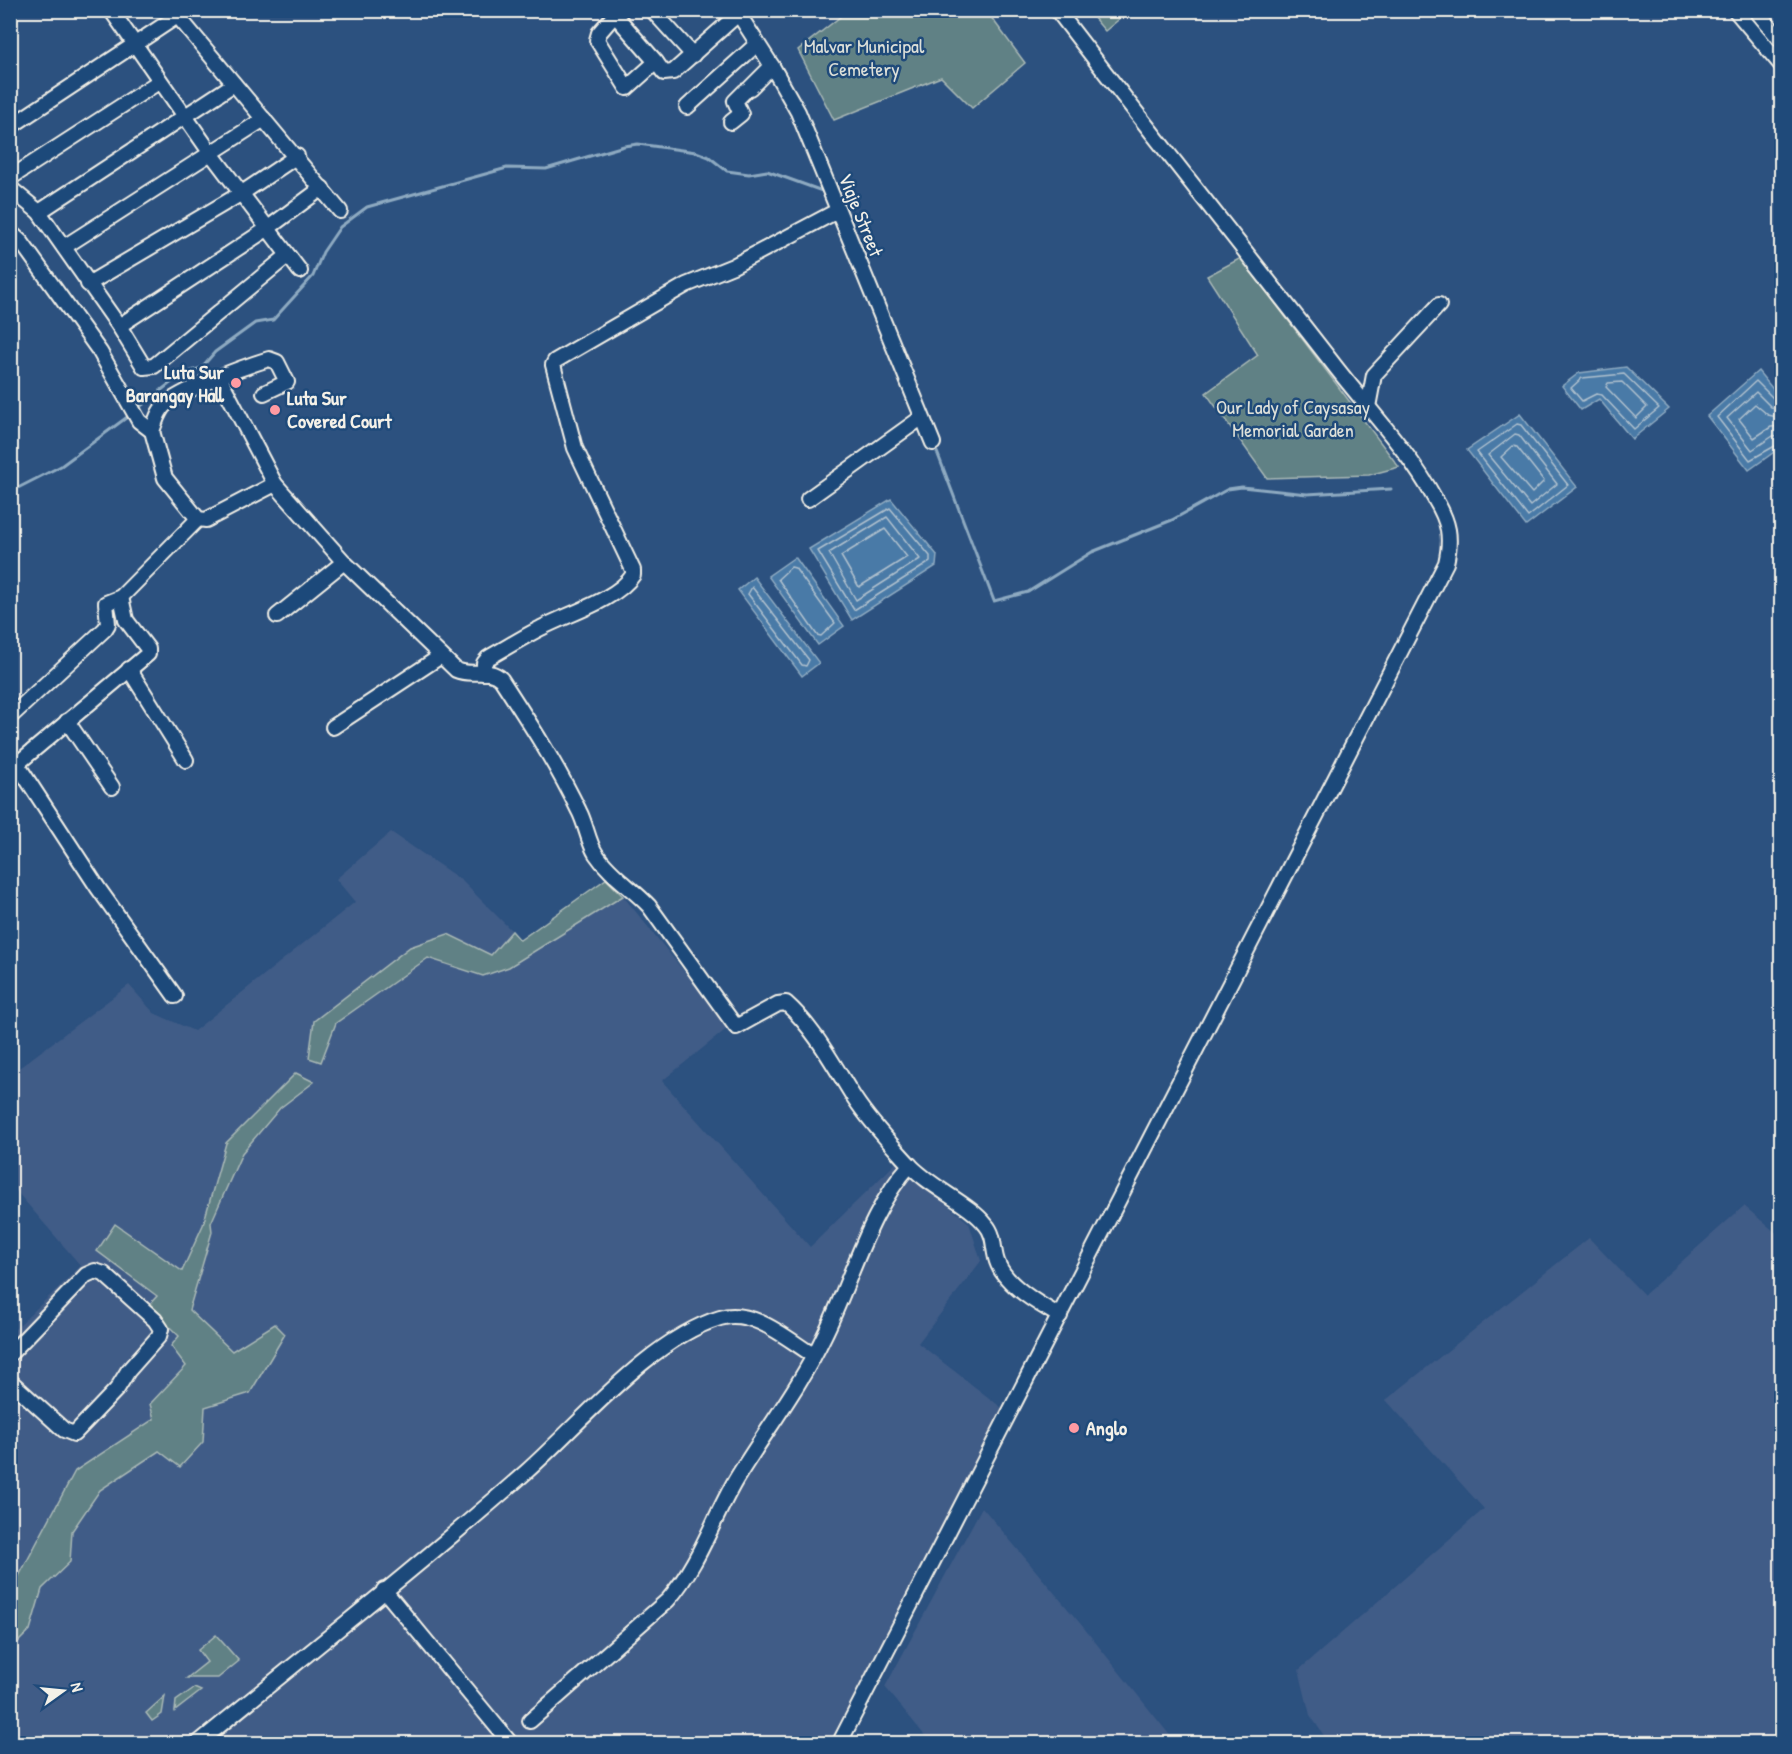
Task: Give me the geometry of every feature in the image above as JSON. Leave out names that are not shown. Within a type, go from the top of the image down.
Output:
[{"type":"street","points":[[111,10],[210,152],[300,271]]},
{"type":"street","points":[[652,10],[693,55]]},
{"type":"street","points":[[839,1743],[1446,563],[1451,542],[1449,530],[1436,500],[1405,452],[1057,10]]},
{"type":"street","points":[[1735,10],[1782,66]]},
{"type":"street","points":[[1756,10],[1782,42]]},
{"type":"street","points":[[656,62],[631,86],[627,88],[623,86],[597,40],[599,33],[617,13],[668,75],[693,55],[737,12]]},
{"type":"street","name":"Viaje Street","points":[[737,12],[772,66],[813,145],[837,211],[906,372],[921,418],[933,443]]},
{"type":"street","points":[[10,127],[176,17],[181,20],[297,156],[339,211]]},
{"type":"street","points":[[687,107],[757,44]]},
{"type":"street","points":[[731,122],[741,114],[735,101],[772,66]]},
{"type":"street","points":[[10,178],[160,81]]},
{"type":"street","points":[[39,212],[234,84]]},
{"type":"street","points":[[64,248],[264,119]]},
{"type":"street","points":[[88,284],[242,193],[297,156]]},
{"type":"street","points":[[10,188],[39,212],[119,326],[144,367],[154,366],[287,256]]},
{"type":"street","points":[[119,326],[267,229],[322,188]]},
{"type":"street","points":[[484,673],[484,665],[488,658],[543,627],[598,601],[629,582],[634,573],[575,448],[553,365],[555,361],[686,285],[733,266],[837,211]]},
{"type":"street","points":[[10,232],[22,243],[100,352],[139,421],[152,431]]},
{"type":"street","points":[[1368,407],[1374,375],[1439,304]]},
{"type":"street","points":[[264,393],[287,382],[277,362],[273,359],[261,361],[219,377],[166,404],[158,415],[152,431],[165,478],[198,519],[206,520],[275,484]]},
{"type":"street","points":[[219,377],[275,484],[344,562],[461,673],[494,674],[501,679],[541,740],[580,812],[596,854],[620,881],[637,892],[649,906],[736,1027],[766,1009],[786,1003],[819,1041],[857,1102],[910,1165],[941,1192],[985,1223],[992,1235],[996,1258],[1003,1273],[1060,1316]]},
{"type":"street","points":[[808,499],[921,418]]},
{"type":"street","points":[[10,717],[105,629],[108,624],[106,603],[121,597],[198,519]]},
{"type":"street","points":[[277,616],[344,562]]},
{"type":"street","points":[[121,597],[126,620],[148,649],[148,654],[14,767],[175,996]]},
{"type":"street","points":[[333,727],[441,656]]},
{"type":"street","points":[[129,669],[186,760]]},
{"type":"street","points":[[67,721],[112,787]]},
{"type":"street","points":[[530,1721],[668,1600],[684,1581],[697,1560],[730,1490],[813,1355],[888,1193],[910,1165]]},
{"type":"street","points":[[10,1354],[86,1275],[95,1271],[104,1274],[155,1320],[161,1329],[160,1335],[128,1371],[117,1389],[74,1434],[64,1431],[10,1381]]},
{"type":"street","points":[[197,1743],[526,1472],[652,1355],[699,1326],[721,1317],[736,1316],[755,1320],[813,1355]]},
{"type":"street","points":[[384,1590],[511,1743]]},
{"type":"shaded area","points":[[391,832],[461,880],[512,931],[491,955],[448,934],[314,1021],[321,1062],[336,1023],[428,958],[483,976],[510,967],[623,896],[729,1027],[662,1081],[810,1247],[896,1163],[969,1223],[981,1261],[918,1343],[1002,1408],[832,1743],[11,1744],[11,1333],[81,1266],[11,1185],[11,1074],[129,985],[154,1013],[194,1031],[355,902],[336,879]]},
{"type":"shaded area","points":[[1744,1206],[1781,1237],[1781,1743],[1329,1743],[1310,1715],[1299,1670],[1484,1509],[1386,1400],[1589,1238],[1644,1295]]},
{"type":"shaded area","points":[[982,1507],[1084,1628],[1176,1743],[931,1743],[885,1687]]},
{"type":"green space","name":"Malvar Municipal Cemetery","points":[[849,10],[998,11],[991,17],[1025,63],[972,108],[941,77],[834,120],[798,50]]},
{"type":"green space","points":[[1088,11],[1129,11],[1105,31]]},
{"type":"green space","name":"Our Lady of Caysasay Memorial Garden","points":[[1241,258],[1399,467],[1369,475],[1267,478],[1206,393],[1258,355],[1207,276]]},
{"type":"green space","points":[[606,879],[623,896],[509,967],[483,976],[428,958],[336,1023],[321,1062],[309,1058],[314,1021],[410,947],[448,934],[491,955],[512,931],[520,940]]},
{"type":"green space","points":[[296,1073],[314,1082],[280,1108],[242,1153],[211,1223],[212,1232],[189,1310],[232,1351],[275,1324],[285,1334],[250,1393],[205,1407],[203,1442],[180,1467],[159,1451],[100,1490],[72,1531],[70,1562],[42,1589],[30,1630],[11,1649],[11,1591],[75,1471],[154,1419],[150,1404],[186,1366],[171,1346],[179,1336],[148,1306],[157,1296],[97,1251],[115,1224],[182,1271],[203,1225],[226,1143]]},
{"type":"green space","points":[[216,1635],[239,1661],[218,1678],[187,1678],[207,1662],[198,1650]]},
{"type":"green space","points":[[194,1688],[201,1691],[175,1711],[176,1701]]},
{"type":"green space","points":[[165,1696],[162,1714],[152,1721],[146,1713]]},
{"type":"water","points":[[1626,367],[1669,409],[1632,439],[1599,399],[1581,410],[1562,386],[1579,373]]},
{"type":"water","points":[[1758,371],[1781,399],[1781,447],[1749,470],[1707,416]]},
{"type":"water","points":[[1520,414],[1577,487],[1526,526],[1467,450]]},
{"type":"water","points":[[891,499],[937,555],[936,566],[852,620],[809,549]]},
{"type":"water","points":[[795,557],[844,626],[818,645],[768,576]]},
{"type":"water","points":[[754,577],[819,663],[802,676],[738,590]]},
{"type":"waterway","points":[[137,409],[182,374],[201,368],[215,352],[255,323],[273,320],[313,276],[323,252],[340,227],[367,207],[507,168],[546,169],[638,144],[696,152],[709,157],[727,171],[749,174],[767,171],[825,192]]},
{"type":"waterway","points":[[10,492],[61,466],[130,415]]},
{"type":"waterway","points":[[937,452],[994,601],[1028,592],[1092,552],[1172,520],[1228,489],[1242,487],[1307,494],[1391,489]]},
{"type":"place","name":"Luta Sur Barangay Hall","points":[[236,383]]},
{"type":"place","name":"Luta Sur Covered Court","points":[[275,410]]},
{"type":"place","name":"Anglo","points":[[1074,1428]]}]
